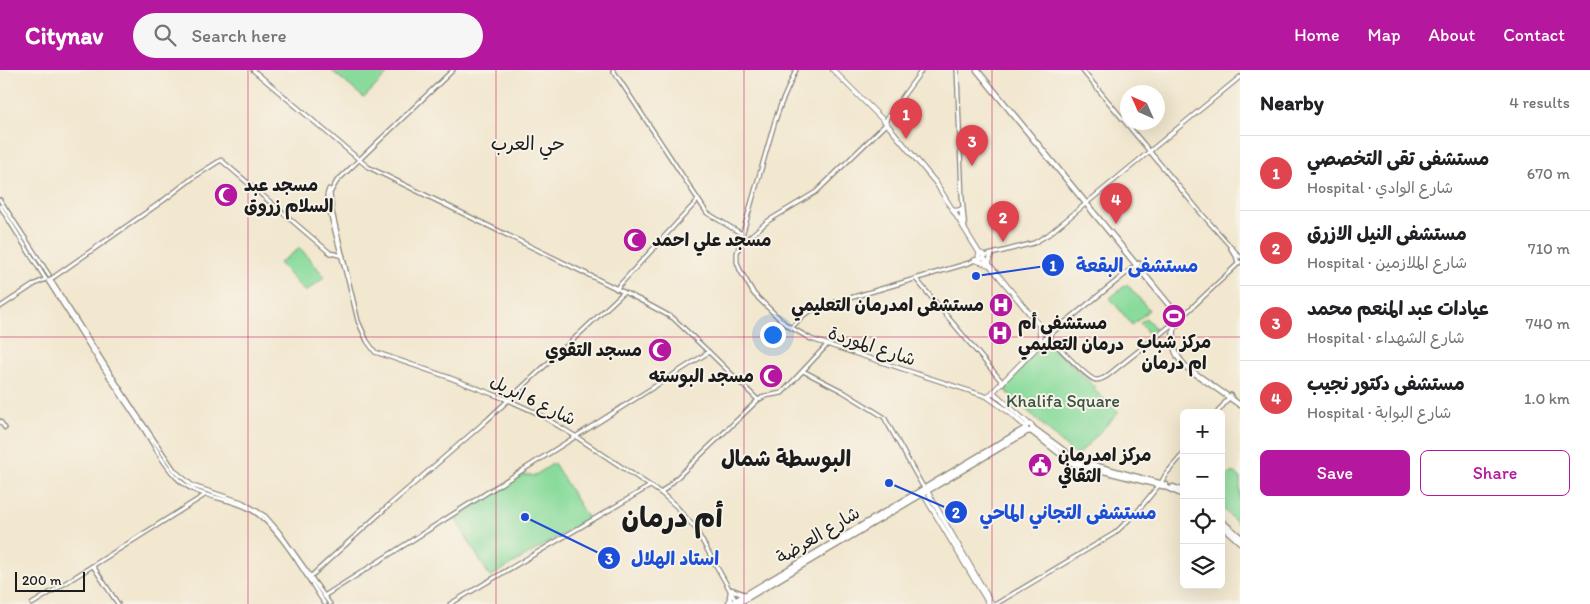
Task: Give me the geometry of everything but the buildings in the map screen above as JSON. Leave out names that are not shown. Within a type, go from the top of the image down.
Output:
[{"type":"main road","points":[[833,70],[886,123],[936,183],[981,257],[990,265],[1048,336],[988,397],[1072,463],[1160,484],[1180,492]]},
{"type":"main road","points":[[979,70],[1138,264],[1170,306],[1175,322]]},
{"type":"main road","points":[[953,211],[962,208]]},
{"type":"main road","points":[[990,265],[992,255]]},
{"type":"main road","points":[[981,257],[990,265]]},
{"type":"main road","points":[[1138,264],[1170,300],[1176,312],[1176,340],[1180,355],[1188,365],[1240,403]]},
{"type":"main road","points":[[1176,312],[1184,315]]},
{"type":"main road","points":[[1039,325],[1041,343]]},
{"type":"main road","points":[[994,393],[1029,428]]},
{"type":"main road","points":[[990,604],[924,490],[1029,428]]},
{"type":"main road","name":"شارع العرضة","points":[[738,601],[745,595],[924,490]]},
{"type":"main road","name":"شارع العرضة","points":[[729,604],[738,601],[924,490]]},
{"type":"main road","points":[[1225,525],[1240,538]]},
{"type":"main road","points":[[1225,529],[1240,542]]},
{"type":"main road","points":[[729,604],[730,588],[745,595]]},
{"type":"street","points":[[253,70],[368,167],[671,317],[758,400]]},
{"type":"street","points":[[348,280],[342,264],[342,255],[327,195],[330,188],[454,70]]},
{"type":"street","points":[[613,70],[709,215],[743,232]]},
{"type":"street","name":"شارع الموردة","points":[[796,70],[778,112],[736,258],[750,288],[762,302],[791,328],[811,340],[988,397]]},
{"type":"street","points":[[739,246],[768,221],[816,192],[885,125],[887,118],[922,70]]},
{"type":"street","points":[[957,70],[962,226]]},
{"type":"street","points":[[1082,70],[1156,160],[1240,257]]},
{"type":"street","points":[[791,328],[805,314],[816,308],[1037,241],[1049,234],[1240,77]]},
{"type":"street","points":[[1138,138],[1144,148],[1149,151]]},
{"type":"street","points":[[1144,148],[1144,155]]},
{"type":"street","points":[[350,168],[354,156]]},
{"type":"street","points":[[0,307],[35,284],[60,273],[194,177],[221,160],[330,251],[342,264]]},
{"type":"street","points":[[337,181],[331,189],[330,196],[348,280]]},
{"type":"street","points":[[0,200],[48,278]]},
{"type":"street","points":[[616,289],[698,200]]},
{"type":"street","points":[[1,208],[174,469],[188,483],[206,493]]},
{"type":"street","points":[[962,208],[966,233]]},
{"type":"street","points":[[330,251],[338,245]]},
{"type":"street","points":[[1138,264],[1048,336],[1084,372],[1097,380],[1107,376],[1184,315],[1239,263],[1230,246]]},
{"type":"street","points":[[330,251],[342,255]]},
{"type":"street","points":[[916,279],[1003,382]]},
{"type":"street","name":"شارع 6 ابريل","points":[[348,280],[362,331],[375,352],[508,400],[537,413],[650,485],[676,506],[695,528],[738,601]]},
{"type":"street","points":[[309,578],[452,451],[623,293]]},
{"type":"street","points":[[76,320],[168,466],[179,480],[195,491],[249,508],[266,521],[279,535],[325,604]]},
{"type":"street","points":[[661,493],[758,400],[765,396],[780,394],[826,346]]},
{"type":"street","points":[[324,596],[709,352]]},
{"type":"street","points":[[803,371],[884,417],[924,490]]},
{"type":"street","points":[[1220,409],[1230,396]]},
{"type":"street","points":[[0,421],[5,428]]},
{"type":"street","points":[[996,604],[1114,533],[1137,512],[1183,454]]},
{"type":"street","points":[[450,604],[650,485]]},
{"type":"street","points":[[194,502],[195,491]]},
{"type":"street","points":[[32,604],[206,493]]},
{"type":"street","points":[[93,566],[118,604]]},
{"type":"street","points":[[309,578],[330,604]]},
{"type":"green space","points":[[331,70],[391,70],[364,98]]},
{"type":"green space","points":[[300,248],[325,277],[305,292],[279,263]]},
{"type":"green space","points":[[1127,284],[1149,310],[1132,325],[1110,298]]},
{"type":"green space","points":[[1146,318],[1155,328],[1149,334],[1140,323]]},
{"type":"green space","name":"Khalifa Square","points":[[1046,341],[1095,387],[1093,389],[1119,412],[1078,455],[1075,455],[1003,388]]},
{"type":"green space","points":[[554,463],[588,519],[490,577],[455,518],[486,499],[487,496],[510,481],[522,476],[534,476]]},
{"type":"green space","points":[[1230,473],[1236,473],[1240,477],[1240,526],[1225,511],[1225,478]]},
{"type":"place","name":"مستشفى تقى التخصصي","points":[[906,139]]},
{"type":"place","name":"عيادات عبد المنعم محمد","points":[[972,166]]},
{"type":"place","name":"مسجد عبد السلام زروق","points":[[226,195]]},
{"type":"place","name":"مستشفى دكتور نجيب","points":[[1116,224]]},
{"type":"place","name":"مسجد علي احمد","points":[[635,240]]},
{"type":"place","name":"مستشفى النيل الازرق","points":[[1003,242]]},
{"type":"place","name":"مستشفى البقعة","points":[[976,276]]},
{"type":"place","name":"مستشفى امدرمان التعليمي","points":[[1001,305]]},
{"type":"place","name":"مركز شباب ام درمان","points":[[1174,316]]},
{"type":"place","name":"مستشفى أم درمان التعليمي","points":[[1000,333]]},
{"type":"place","name":"مسجد التقوي","points":[[660,350]]},
{"type":"place","name":"مسجد البوسته","points":[[771,376]]},
{"type":"place","name":"مركز امدرمان الثقافي","points":[[1040,465]]},
{"type":"place","name":"مستشفى التجاني الماحي","points":[[889,483]]},
{"type":"place","name":"استاد الهلال","points":[[525,517]]},
{"type":"district","name":"حي العرب","points":[[528,143]]},
{"type":"district","name":"البوسطة شمال","points":[[786,458]]},
{"type":"district","name":"أم درمان","points":[[672,517]]}]
